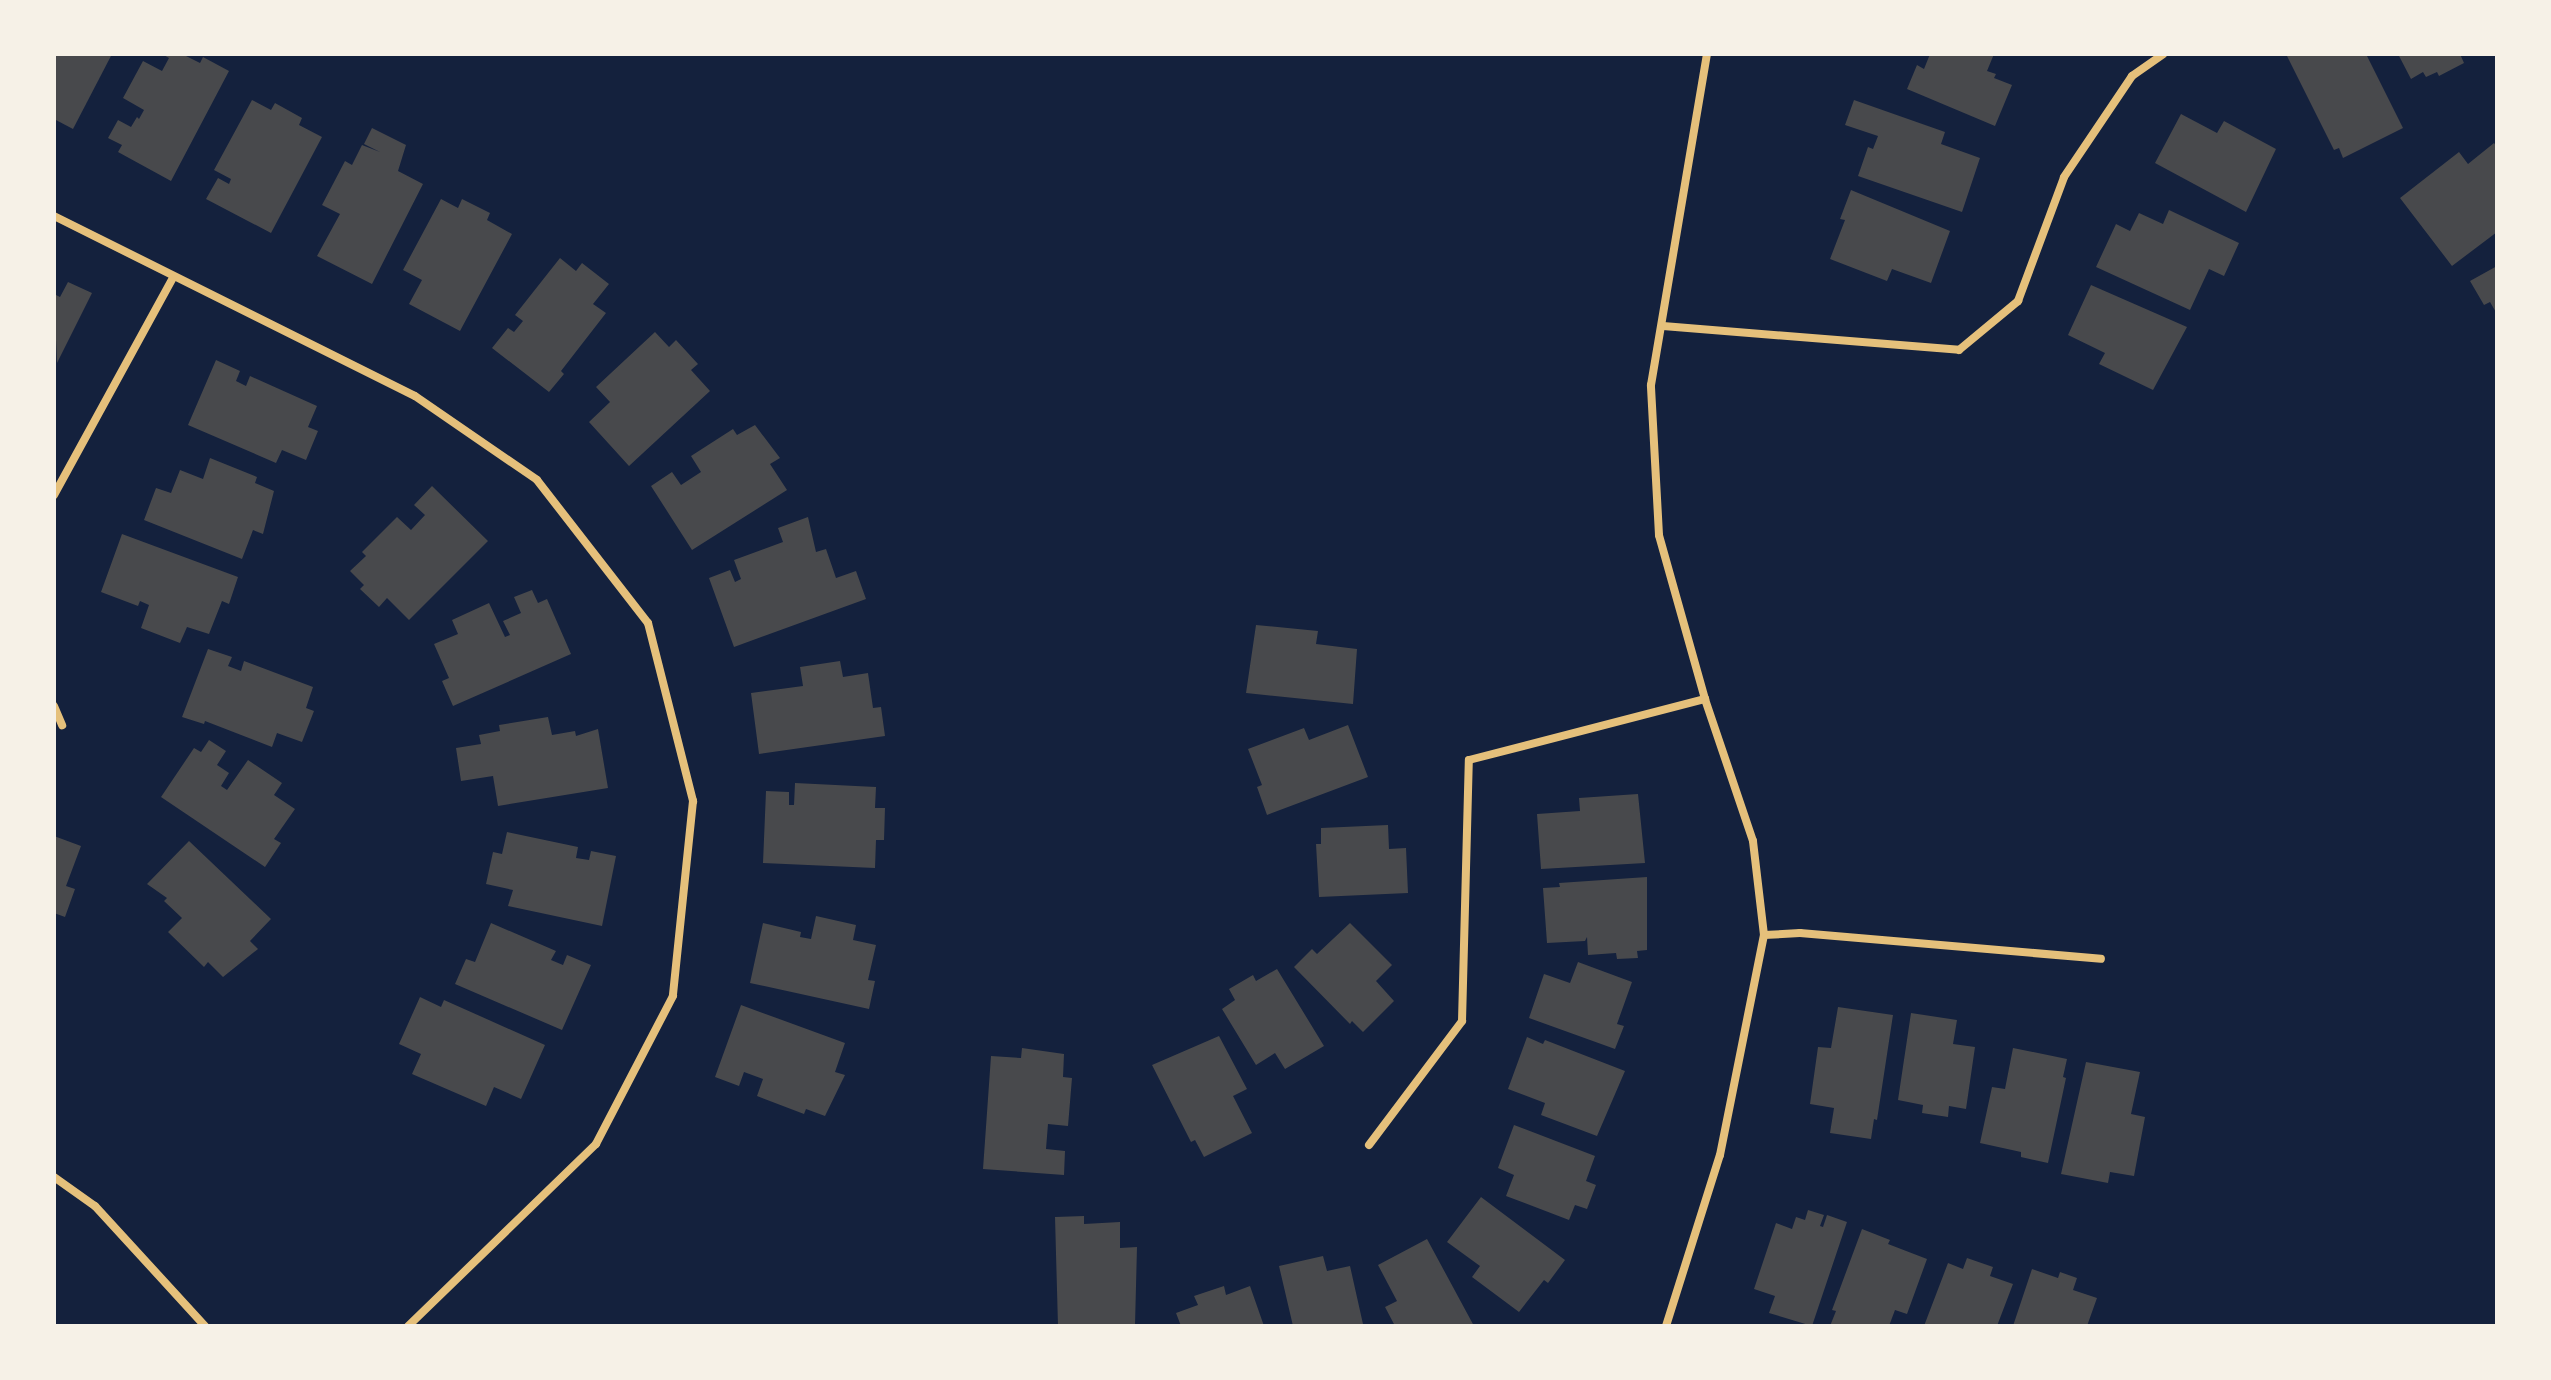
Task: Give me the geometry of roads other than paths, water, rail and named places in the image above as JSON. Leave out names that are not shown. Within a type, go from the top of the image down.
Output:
[{"type":"street","points":[[1666,1326],[1720,1155],[1764,935],[1753,841],[1705,699],[1659,535],[1651,385],[1707,54]]},
{"type":"street","points":[[1663,326],[1959,350],[2018,301],[2064,177],[2132,76],[2163,54]]},
{"type":"street","points":[[54,216],[415,396],[537,480],[648,623],[693,801],[673,996],[596,1144],[408,1326]]},
{"type":"street","points":[[54,495],[173,278]]},
{"type":"street","points":[[1369,1145],[1462,1021],[1469,760],[1705,699]]},
{"type":"street","points":[[54,706],[62,725]]},
{"type":"street","points":[[1764,935],[1800,933],[2101,959]]},
{"type":"street","points":[[54,1177],[95,1206],[205,1326]]}]
